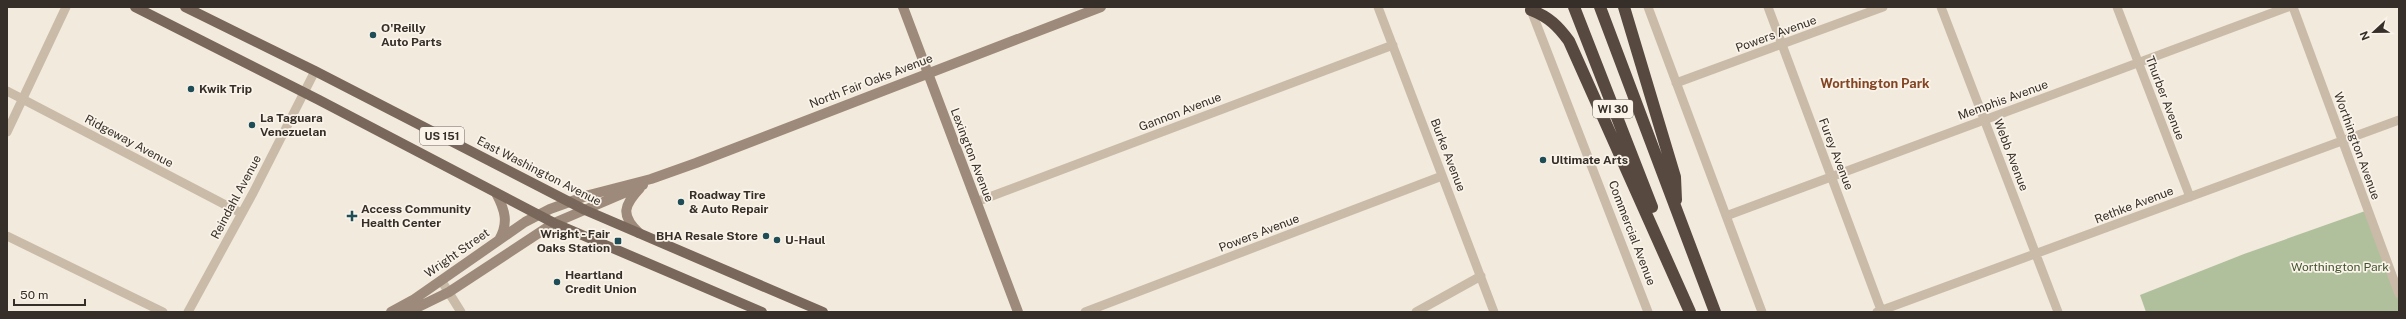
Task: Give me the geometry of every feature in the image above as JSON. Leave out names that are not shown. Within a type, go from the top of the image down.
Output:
[{"type":"highway","name":"WI 30","points":[[1574,7],[1692,312]]},
{"type":"highway","name":"WI 30","points":[[1600,7],[1715,312]]},
{"type":"highway","points":[[1624,7],[1675,177],[1677,211]]},
{"type":"highway","points":[[1531,8],[1546,16],[1558,26],[1569,42],[1692,312]]},
{"type":"main road","name":"US 151","points":[[135,7],[303,92],[554,223],[762,312]]},
{"type":"main road","name":"East Washington Avenue","points":[[185,7],[315,71],[584,210],[823,312]]},
{"type":"street","points":[[7,132],[66,7]]},
{"type":"street","name":"Lexington Avenue","points":[[903,7],[1018,312]]},
{"type":"street","name":"North Fair Oaks Avenue","points":[[538,215],[569,202],[635,182],[651,179],[1101,7]]},
{"type":"street","name":"Burke Avenue","points":[[1378,7],[1494,312]]},
{"type":"street","points":[[1648,7],[1762,312]]},
{"type":"street","name":"Furey Avenue","points":[[1768,7],[1879,311]]},
{"type":"street","name":"Powers Avenue","points":[[1676,83],[1883,7]]},
{"type":"street","name":"Webb Avenue","points":[[1941,7],[2058,312]]},
{"type":"street","name":"Thurber Avenue","points":[[2117,7],[2190,197]]},
{"type":"street","name":"Memphis Avenue","points":[[1726,216],[2288,7]]},
{"type":"street","name":"Worthington Avenue","points":[[2292,7],[2399,294]]},
{"type":"street","name":"Commercial Avenue","points":[[1531,8],[1648,312]]},
{"type":"street","name":"Gannon Avenue","points":[[976,202],[1393,45]]},
{"type":"street","name":"Reindahl Avenue","points":[[188,312],[315,71]]},
{"type":"street","name":"Ridgeway Avenue","points":[[7,91],[241,213]]},
{"type":"street","name":"Rethke Avenue","points":[[1879,311],[2399,120]]},
{"type":"street","name":"Powers Avenue","points":[[1085,312],[1442,176]]},
{"type":"street","name":"North Fair Oaks Avenue","points":[[554,223],[643,185],[651,179]]},
{"type":"street","points":[[640,234],[629,223],[626,212],[628,202],[643,185]]},
{"type":"street","points":[[496,193],[506,216],[499,240]]},
{"type":"street","name":"Wright Street","points":[[391,312],[413,300],[499,240],[538,215]]},
{"type":"street","points":[[408,312],[449,292],[554,223]]},
{"type":"street","points":[[7,236],[163,312]]},
{"type":"street","points":[[1416,312],[1481,276]]},
{"type":"street","points":[[441,280],[461,312]]},
{"type":"green space","name":"Worthington Park","points":[[2368,210],[2399,294],[2399,312],[2146,312],[2140,295],[2244,254]]},
{"type":"place","name":"O'Reilly Auto Parts","points":[[373,35]]},
{"type":"place","name":"Kwik Trip","points":[[191,89]]},
{"type":"place","name":"La Taguara Venezuelan","points":[[252,125]]},
{"type":"place","name":"Ultimate Arts","points":[[1543,160]]},
{"type":"place","name":"Roadway Tire & Auto Repair","points":[[681,202]]},
{"type":"place","name":"Access Community Health Center","points":[[352,216]]},
{"type":"place","name":"BHA Resale Store","points":[[766,236]]},
{"type":"place","name":"U-Haul","points":[[777,240]]},
{"type":"place","name":"Wright - Fair Oaks Station","points":[[618,241]]},
{"type":"place","name":"Heartland Credit Union","points":[[557,282]]},
{"type":"district","name":"Worthington Park","points":[[1875,83]]}]
